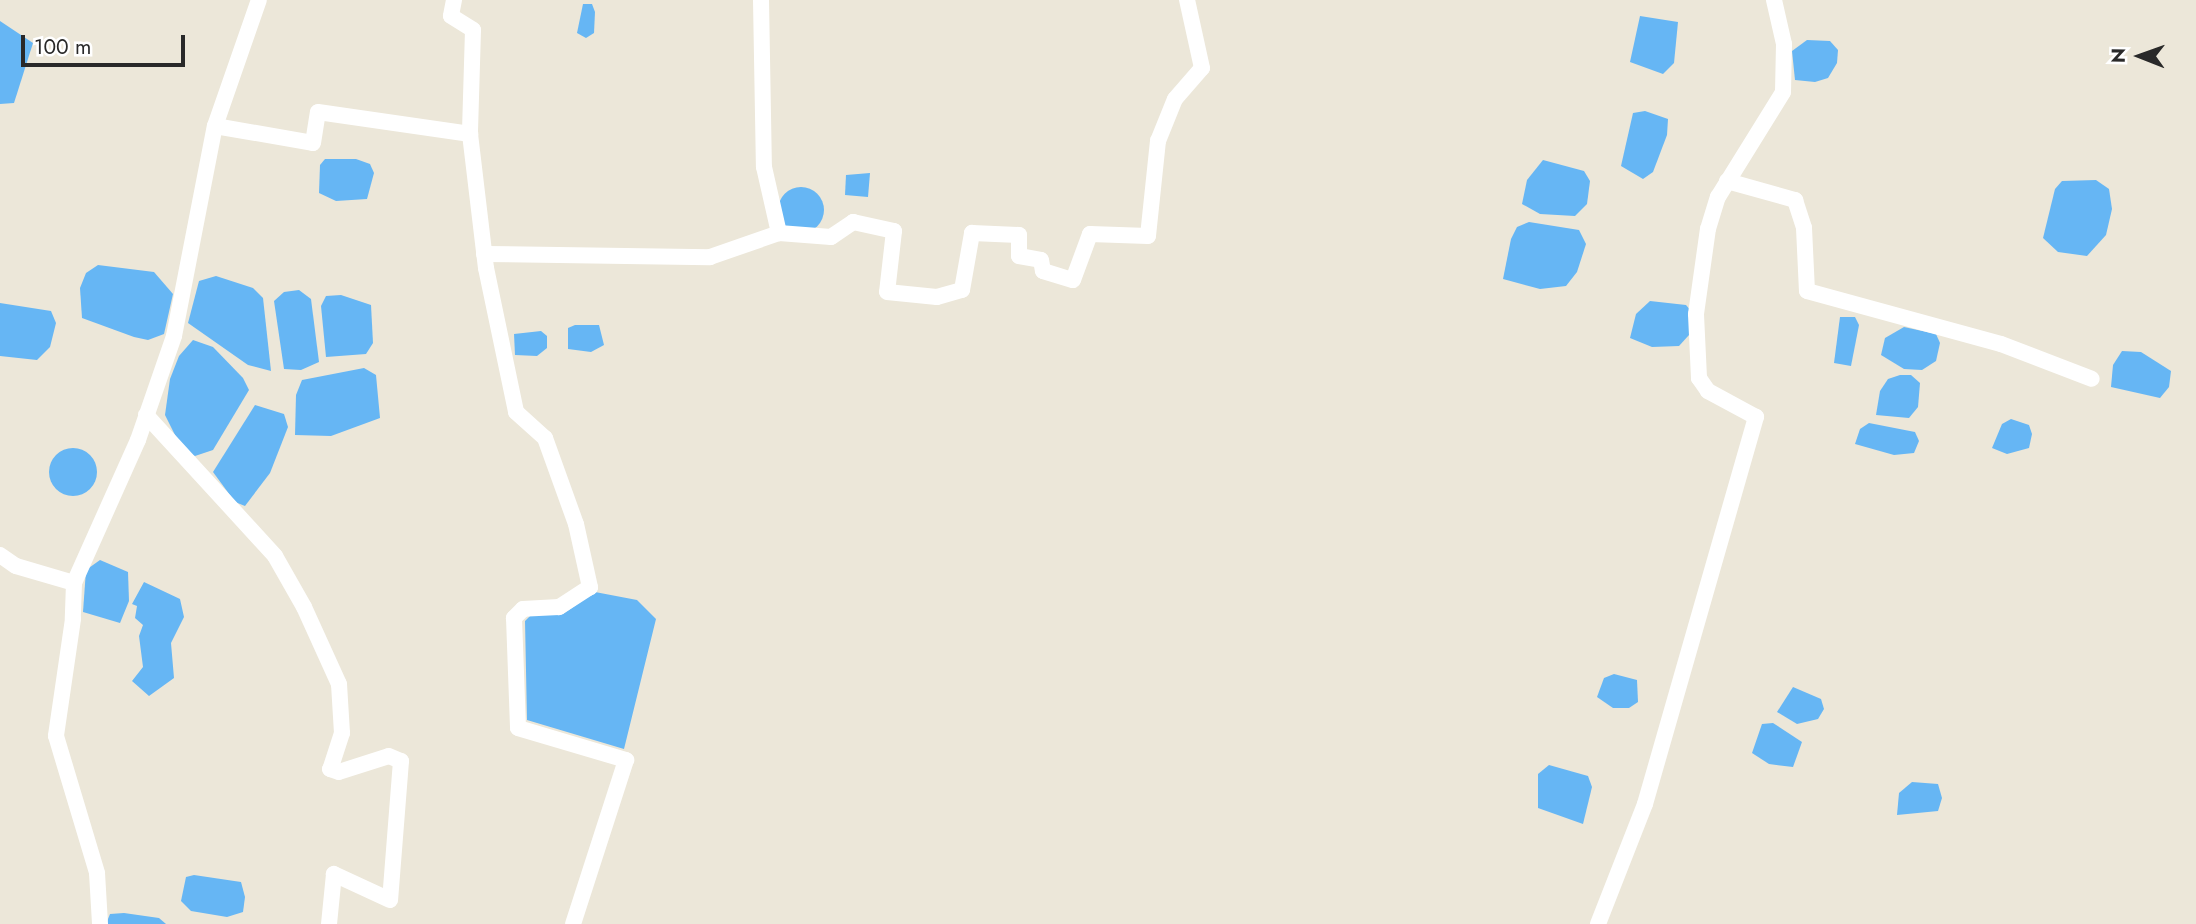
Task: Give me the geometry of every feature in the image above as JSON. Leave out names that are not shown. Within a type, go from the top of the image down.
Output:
[{"type":"street","points":[[100,924],[97,873],[56,736],[73,619],[74,583],[146,415],[174,336],[215,127],[259,0]]},
{"type":"street","points":[[453,0],[451,16],[473,30],[470,134],[484,254],[516,412],[545,438],[576,524],[590,587],[559,607],[523,609],[514,618],[518,728],[626,760],[573,924]]},
{"type":"street","points":[[761,0],[764,167],[779,233]]},
{"type":"street","points":[[484,254],[710,257],[779,233],[831,237],[853,222],[894,231],[887,292],[937,297],[962,290],[972,233],[1019,235],[1019,256],[1041,260],[1042,271],[1073,280],[1090,233],[1148,236],[1158,141],[1175,99],[1202,68],[1187,0]]},
{"type":"street","points":[[1598,924],[1645,804],[1756,416],[1708,391],[1699,378],[1696,314],[1707,229],[1727,181],[1783,92],[1784,44],[1774,0]]},
{"type":"street","points":[[215,127],[313,143],[318,112],[470,134]]},
{"type":"street","points":[[1727,181],[1795,200],[1804,228],[1807,291],[2001,344],[2092,379]]},
{"type":"street","points":[[146,415],[275,556],[304,607],[339,684],[342,733],[330,769],[339,772],[389,756],[401,761],[390,900],[334,874],[329,924]]},
{"type":"street","points":[[0,555],[16,566],[74,583]]},
{"type":"water","points":[[583,4],[592,4],[595,12],[594,33],[586,38],[577,33]]},
{"type":"water","points":[[1640,16],[1678,22],[1674,63],[1663,74],[1630,62]]},
{"type":"water","points":[[0,21],[33,43],[14,103],[0,104]]},
{"type":"water","points":[[1807,40],[1830,41],[1838,50],[1837,63],[1828,78],[1815,82],[1795,80],[1792,51]]},
{"type":"water","points":[[1645,111],[1668,119],[1667,135],[1653,172],[1643,179],[1621,166],[1633,113]]},
{"type":"water","points":[[325,159],[356,159],[370,164],[374,173],[367,199],[336,201],[319,193],[320,165]]},
{"type":"water","points":[[1543,160],[1584,171],[1590,181],[1587,204],[1575,216],[1540,214],[1522,204],[1527,180]]},
{"type":"water","points":[[870,173],[868,197],[845,195],[846,175]]},
{"type":"water","points":[[2096,180],[2109,189],[2112,209],[2106,235],[2087,256],[2058,252],[2043,238],[2055,189],[2062,181]]},
{"type":"water","points":[[801,187],[817,194],[824,210],[817,226],[801,233],[785,226],[778,210],[785,194]]},
{"type":"water","points":[[1529,222],[1579,230],[1586,244],[1577,272],[1566,286],[1540,289],[1503,279],[1511,239],[1517,227]]},
{"type":"water","points":[[98,265],[154,272],[173,294],[164,334],[148,340],[82,318],[80,288],[86,273]]},
{"type":"water","points":[[216,276],[253,288],[263,298],[271,371],[248,365],[188,323],[199,281]]},
{"type":"water","points":[[299,290],[311,299],[319,362],[301,370],[284,369],[274,301],[284,292]]},
{"type":"water","points":[[341,295],[371,305],[373,343],[366,354],[326,357],[321,306],[326,296]]},
{"type":"water","points":[[1650,301],[1686,305],[1691,311],[1689,335],[1679,346],[1652,347],[1630,338],[1636,314]]},
{"type":"water","points":[[0,303],[51,311],[56,323],[50,347],[37,360],[0,356]]},
{"type":"water","points":[[1840,317],[1855,317],[1859,325],[1851,366],[1834,363]]},
{"type":"water","points":[[575,325],[599,325],[604,345],[591,352],[568,349],[568,328]]},
{"type":"water","points":[[1904,327],[1936,334],[1940,343],[1936,361],[1922,370],[1904,369],[1881,355],[1885,338]]},
{"type":"water","points":[[541,331],[547,336],[547,348],[537,356],[515,355],[514,334]]},
{"type":"water","points":[[193,340],[213,347],[243,378],[249,390],[213,450],[195,456],[183,451],[165,415],[170,379],[179,356]]},
{"type":"water","points":[[2122,351],[2141,352],[2171,371],[2169,387],[2160,398],[2111,387],[2113,365]]},
{"type":"water","points":[[364,368],[376,375],[380,418],[331,436],[295,435],[296,395],[302,380]]},
{"type":"water","points":[[1911,375],[1920,383],[1918,407],[1909,418],[1876,415],[1880,391],[1888,379]]},
{"type":"water","points":[[255,405],[284,414],[288,427],[270,473],[245,506],[235,502],[213,472]]},
{"type":"water","points":[[2011,419],[2029,425],[2032,434],[2029,448],[2007,454],[1992,448],[2002,424]]},
{"type":"water","points":[[1869,423],[1915,432],[1919,441],[1914,453],[1894,455],[1855,444],[1860,429]]},
{"type":"water","points":[[73,448],[90,455],[97,472],[90,489],[73,496],[56,489],[49,472],[56,455]]},
{"type":"water","points":[[100,560],[128,572],[129,601],[120,623],[83,612],[86,570]]},
{"type":"water","points":[[144,582],[180,599],[184,617],[171,643],[174,678],[149,696],[132,681],[143,667],[139,636],[143,625],[135,618],[137,606],[132,604]]},
{"type":"water","points":[[595,592],[637,600],[656,619],[624,749],[527,720],[525,621],[531,615],[563,614]]},
{"type":"water","points":[[1614,674],[1637,680],[1638,702],[1629,708],[1613,708],[1597,697],[1604,678]]},
{"type":"water","points":[[1793,687],[1821,699],[1824,709],[1818,719],[1797,724],[1777,712]]},
{"type":"water","points":[[1773,723],[1802,742],[1793,767],[1769,764],[1752,753],[1762,724]]},
{"type":"water","points":[[1549,765],[1588,776],[1592,787],[1583,824],[1538,808],[1538,774]]},
{"type":"water","points":[[1912,782],[1938,784],[1942,798],[1938,811],[1897,815],[1899,793]]},
{"type":"water","points":[[194,875],[241,882],[245,897],[243,912],[227,917],[191,911],[181,901],[186,877]]},
{"type":"water","points":[[124,913],[159,918],[166,924],[106,924],[110,914]]}]
